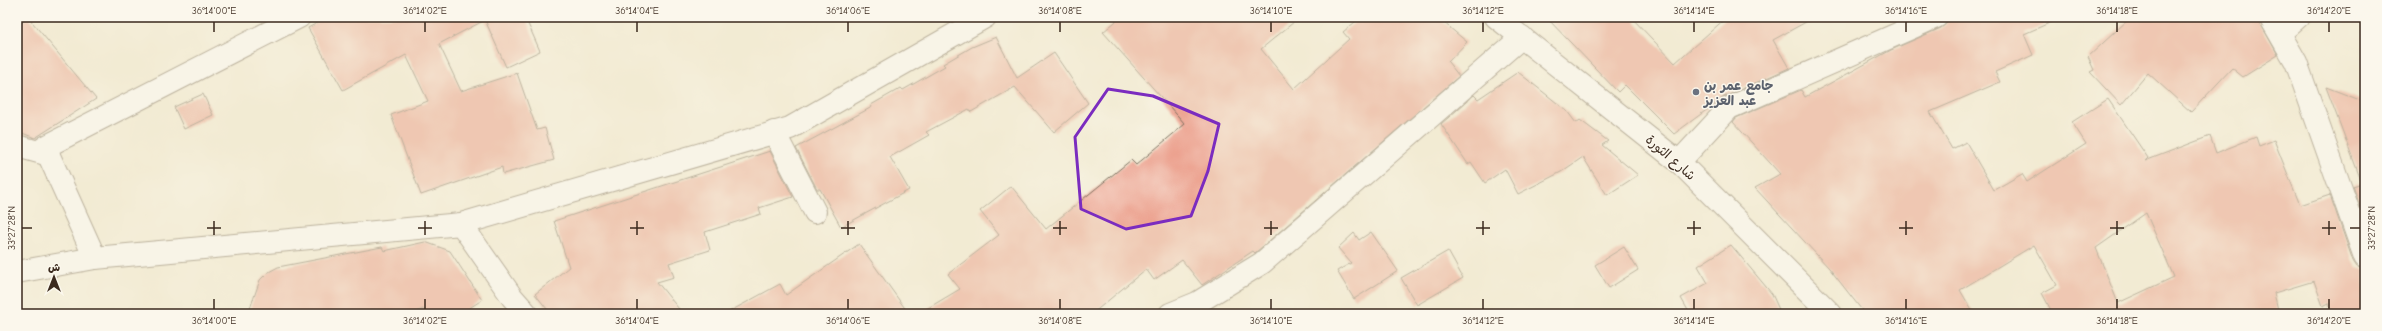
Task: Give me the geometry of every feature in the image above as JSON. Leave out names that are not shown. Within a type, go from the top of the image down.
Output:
[{"type":"street","points":[[95,258],[45,147],[299,17]]},
{"type":"street","points":[[17,272],[95,258],[461,224],[790,128],[985,17]]},
{"type":"street","name":"شارع الثورة","points":[[1496,17],[1679,162],[1831,314]]},
{"type":"street","points":[[1679,162],[1729,108],[1936,17]]},
{"type":"street","points":[[2298,17],[2275,25],[2296,62],[2365,256]]},
{"type":"street","points":[[1170,314],[1197,304],[1262,263],[1522,37]]},
{"type":"street","points":[[774,132],[815,212]]},
{"type":"street","points":[[17,146],[49,155]]},
{"type":"street","points":[[461,224],[512,297],[527,314]]},
{"type":"highlighted area","points":[[1108,89],[1153,96],[1219,124],[1208,171],[1191,216],[1126,229],[1081,209],[1075,137]]},
{"type":"building","points":[[28,17],[96,99],[35,138],[17,131],[17,28]]},
{"type":"building","points":[[328,17],[525,17],[540,51],[506,67],[485,20],[439,44],[461,91],[517,73],[537,130],[545,128],[554,160],[503,174],[502,167],[421,195],[391,115],[428,101],[406,55],[343,90],[308,28]]},
{"type":"building","points":[[1121,17],[1300,17],[1261,49],[1294,89],[1349,39],[1343,32],[1361,17],[1437,17],[1467,42],[1448,62],[1459,76],[1255,253],[1253,251],[1202,285],[1182,260],[1154,280],[1146,269],[1092,314],[918,314],[960,289],[948,274],[999,235],[980,211],[1011,186],[1046,229],[1131,160],[1136,165],[1185,124],[1103,32]]},
{"type":"building","points":[[1546,17],[1631,17],[1675,63],[1727,17],[1815,17],[1773,40],[1789,68],[1724,97],[1674,134],[1625,85],[1618,92]]},
{"type":"building","points":[[1948,17],[2063,17],[2024,34],[2033,55],[1995,72],[2000,82],[1930,112],[1952,149],[1966,142],[1994,190],[2022,174],[2027,182],[2086,144],[2072,122],[2108,99],[2148,158],[2145,161],[2210,136],[2216,153],[2256,137],[2259,146],[2274,140],[2300,205],[2330,195],[2353,261],[2357,267],[2365,269],[2365,314],[2332,314],[2329,303],[2323,306],[2314,281],[2274,293],[2279,314],[2053,314],[2042,293],[2057,285],[2034,245],[1960,290],[1974,314],[1865,314],[1829,268],[1755,188],[1780,174],[1733,122],[1736,118],[1801,90],[1805,97],[1891,50],[1941,28],[1946,24]],"holes":[[[2146,213],[2174,277],[2118,303],[2096,248]]]},
{"type":"building","points":[[2131,17],[2254,17],[2259,21],[2278,55],[2243,77],[2232,68],[2191,112],[2148,73],[2121,105],[2090,72],[2094,70],[2088,57]]},
{"type":"building","points":[[996,37],[1017,78],[1054,53],[1088,103],[1054,132],[1015,87],[971,112],[969,109],[926,132],[929,135],[890,157],[909,190],[841,227],[820,189],[817,189],[796,148],[872,107],[871,105],[901,88],[903,90],[945,66],[943,64],[972,47]]},
{"type":"building","points":[[1518,72],[1567,111],[1576,123],[1580,120],[1608,141],[1602,145],[1638,175],[1607,195],[1583,157],[1561,172],[1518,194],[1505,169],[1485,183],[1471,162],[1468,164],[1441,124],[1474,95],[1478,99]]},
{"type":"building","points":[[2326,87],[2365,102],[2365,220],[2353,186],[2362,183]]},
{"type":"building","points":[[203,94],[213,115],[184,129],[174,107]]},
{"type":"building","points":[[770,151],[793,197],[759,208],[761,214],[705,232],[710,250],[669,263],[674,277],[657,282],[683,314],[551,314],[535,294],[569,267],[554,221]]},
{"type":"building","points":[[1371,232],[1398,271],[1354,299],[1337,271],[1351,263],[1338,248],[1354,233],[1359,240]]},
{"type":"building","points":[[425,242],[450,251],[482,300],[460,314],[427,314],[423,309],[410,314],[248,314],[260,280],[267,273],[278,267],[382,247],[384,251]]},
{"type":"building","points":[[859,244],[909,314],[725,314],[780,284],[786,295]]},
{"type":"building","points":[[1731,245],[1772,294],[1781,314],[1690,314],[1681,298],[1708,283],[1698,266]]},
{"type":"building","points":[[1624,247],[1638,270],[1609,288],[1595,265]]},
{"type":"building","points":[[1448,251],[1463,278],[1417,305],[1401,278]]},
{"type":"place","name":"جامع عمر بن عبد العزيز","points":[[1696,92]]}]
